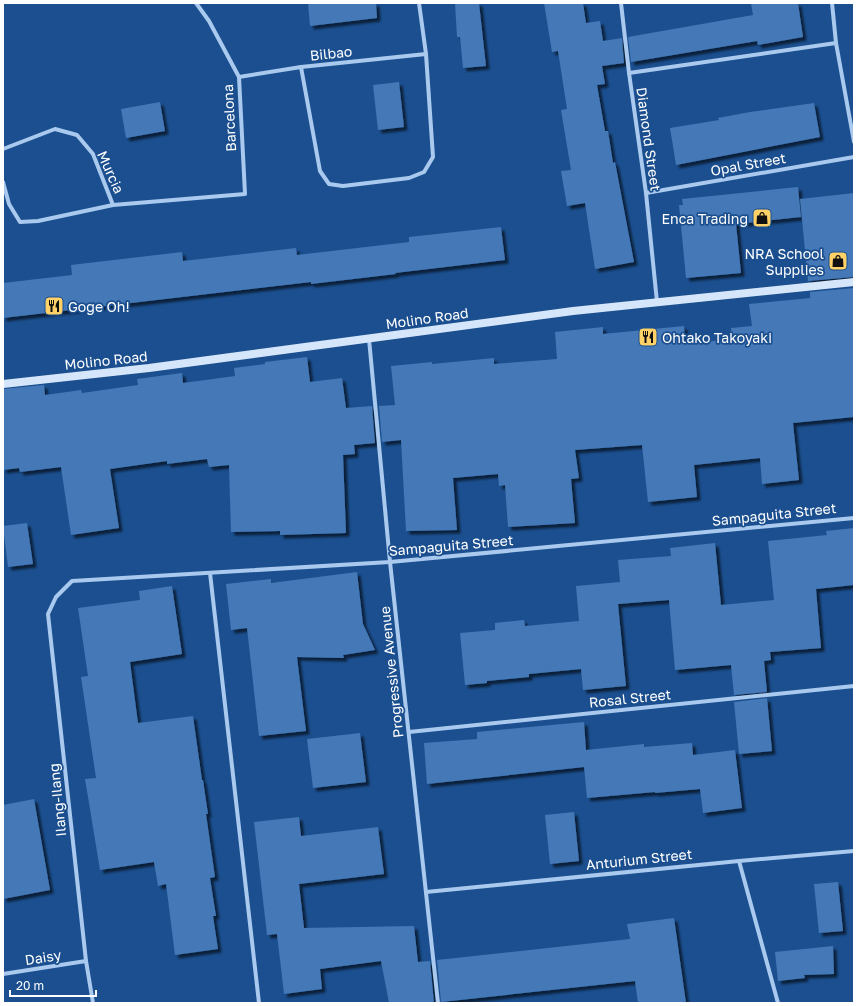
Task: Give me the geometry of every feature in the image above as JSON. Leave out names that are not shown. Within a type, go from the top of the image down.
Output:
[{"type":"main road","name":"Molino Road","points":[[3,384],[149,368],[573,311],[854,282]]},
{"type":"street","name":"Barcelona","points":[[113,205],[245,194],[238,77],[209,21],[196,3]]},
{"type":"street","points":[[301,67],[320,170],[329,184],[343,186],[409,178],[424,172],[433,157],[426,54],[419,3]]},
{"type":"street","name":"Diamond Street","points":[[621,3],[629,73],[646,193],[657,302]]},
{"type":"street","points":[[832,3],[836,43],[854,142]]},
{"type":"street","points":[[629,73],[836,43]]},
{"type":"street","name":"Bilbao","points":[[238,77],[301,67],[426,54]]},
{"type":"street","name":"Murcia","points":[[3,149],[55,129],[77,135],[93,154],[113,205]]},
{"type":"street","name":"Opal Street","points":[[646,193],[854,157]]},
{"type":"street","points":[[3,182],[9,204],[20,222],[38,221],[113,205]]},
{"type":"street","name":"Progressive Avenue","points":[[369,339],[390,562],[438,1003]]},
{"type":"street","name":"Sampaguita Street","points":[[56,597],[72,581],[210,574],[390,562],[854,518]]},
{"type":"street","points":[[210,574],[260,1003]]},
{"type":"street","name":"Ilang-Ilang","points":[[56,597],[48,614],[86,962],[93,1003]]},
{"type":"street","name":"Rosal Street","points":[[409,732],[854,686]]},
{"type":"street","name":"Anturium Street","points":[[426,892],[739,860],[854,851]]},
{"type":"street","points":[[739,860],[778,1003]]},
{"type":"street","name":"Daisy","points":[[3,974],[86,962]]},
{"type":"building","points":[[308,3],[376,3],[377,18],[310,26]]},
{"type":"building","points":[[455,3],[479,3],[486,66],[463,68],[460,37],[457,37]]},
{"type":"building","points":[[544,3],[583,3],[586,23],[600,21],[603,41],[622,38],[624,63],[602,66],[605,84],[597,85],[605,131],[608,131],[613,163],[615,162],[634,262],[595,269],[585,203],[567,206],[561,171],[571,170],[561,110],[567,109],[558,51],[552,52]]},
{"type":"building","points":[[751,3],[798,3],[803,37],[758,45],[757,41],[631,62],[628,37],[753,15]]},
{"type":"building","points":[[399,82],[404,127],[378,130],[373,85]]},
{"type":"building","points":[[160,102],[165,131],[126,138],[121,109]]},
{"type":"building","points":[[814,103],[820,137],[676,165],[670,128],[719,120],[718,118],[750,112]]},
{"type":"building","points":[[798,187],[801,217],[736,224],[741,273],[686,278],[679,205],[683,205],[682,199]]},
{"type":"building","points":[[854,193],[854,277],[808,281],[800,199]]},
{"type":"building","points":[[501,227],[505,260],[311,284],[311,282],[3,318],[3,283],[72,275],[71,265],[182,252],[183,261],[296,248],[297,255],[409,242],[409,237]]},
{"type":"building","points":[[854,288],[854,417],[793,423],[799,480],[762,484],[760,458],[694,465],[697,497],[648,502],[642,445],[575,450],[579,478],[571,479],[575,523],[508,527],[505,485],[499,486],[498,474],[453,478],[457,530],[406,531],[401,440],[382,442],[379,406],[395,405],[391,366],[494,358],[494,364],[557,359],[555,332],[603,327],[603,334],[684,326],[685,344],[732,339],[731,328],[752,326],[749,304],[810,298],[810,292]]},
{"type":"building","points":[[307,357],[310,382],[342,378],[346,408],[372,406],[375,443],[354,445],[355,454],[343,455],[346,533],[280,535],[280,531],[231,532],[229,465],[209,467],[207,459],[167,464],[167,461],[110,469],[119,528],[71,535],[61,467],[20,472],[19,468],[3,470],[3,389],[44,385],[45,395],[81,390],[82,393],[138,385],[137,379],[182,373],[183,383],[235,376],[234,368],[265,364],[265,362]]},
{"type":"building","points":[[27,523],[33,564],[8,567],[3,526]]},
{"type":"building","points":[[854,528],[854,585],[816,589],[821,648],[770,652],[771,660],[764,661],[767,692],[734,695],[731,665],[675,670],[669,600],[618,604],[626,686],[583,690],[581,669],[529,674],[529,677],[487,681],[487,683],[465,685],[460,633],[495,630],[495,623],[524,620],[525,626],[579,621],[576,586],[620,582],[618,560],[671,556],[670,548],[715,543],[721,605],[774,600],[768,541],[827,535],[826,531]]},
{"type":"building","points":[[357,572],[363,624],[375,650],[343,655],[344,658],[297,657],[306,731],[259,736],[247,628],[231,630],[226,584],[271,579],[271,583]]},
{"type":"building","points":[[172,586],[182,654],[130,662],[138,723],[193,716],[208,814],[206,814],[215,877],[210,878],[216,916],[213,916],[218,949],[175,955],[166,884],[158,886],[154,862],[100,870],[85,779],[96,778],[81,677],[88,676],[78,608],[140,600],[139,591]]},
{"type":"building","points":[[767,698],[772,751],[739,754],[734,702]]},
{"type":"building","points":[[584,722],[586,750],[644,744],[644,747],[692,743],[693,755],[735,750],[742,808],[703,813],[700,789],[587,798],[584,767],[427,784],[424,743],[477,739],[477,732]]},
{"type":"building","points":[[360,733],[366,782],[313,788],[307,739]]},
{"type":"building","points":[[34,799],[50,890],[3,899],[3,805]]},
{"type":"building","points":[[574,812],[579,861],[550,864],[545,815]]},
{"type":"building","points":[[299,817],[301,836],[378,827],[384,874],[299,884],[304,928],[414,926],[418,962],[430,961],[434,1003],[389,1003],[381,961],[320,969],[322,989],[284,994],[277,934],[267,935],[254,822]]},
{"type":"building","points":[[838,882],[843,931],[819,933],[814,884]]},
{"type":"building","points":[[674,918],[686,1003],[638,1003],[635,981],[441,1002],[437,960],[630,939],[627,924]]},
{"type":"building","points":[[833,946],[834,974],[804,975],[805,978],[778,981],[775,952]]},
{"type":"place","name":"Enca Trading","points":[[762,218]]},
{"type":"place","name":"NRA School Supplies","points":[[838,261]]},
{"type":"place","name":"Goge Oh!","points":[[54,306]]},
{"type":"place","name":"Ohtako Takoyaki","points":[[648,337]]}]
